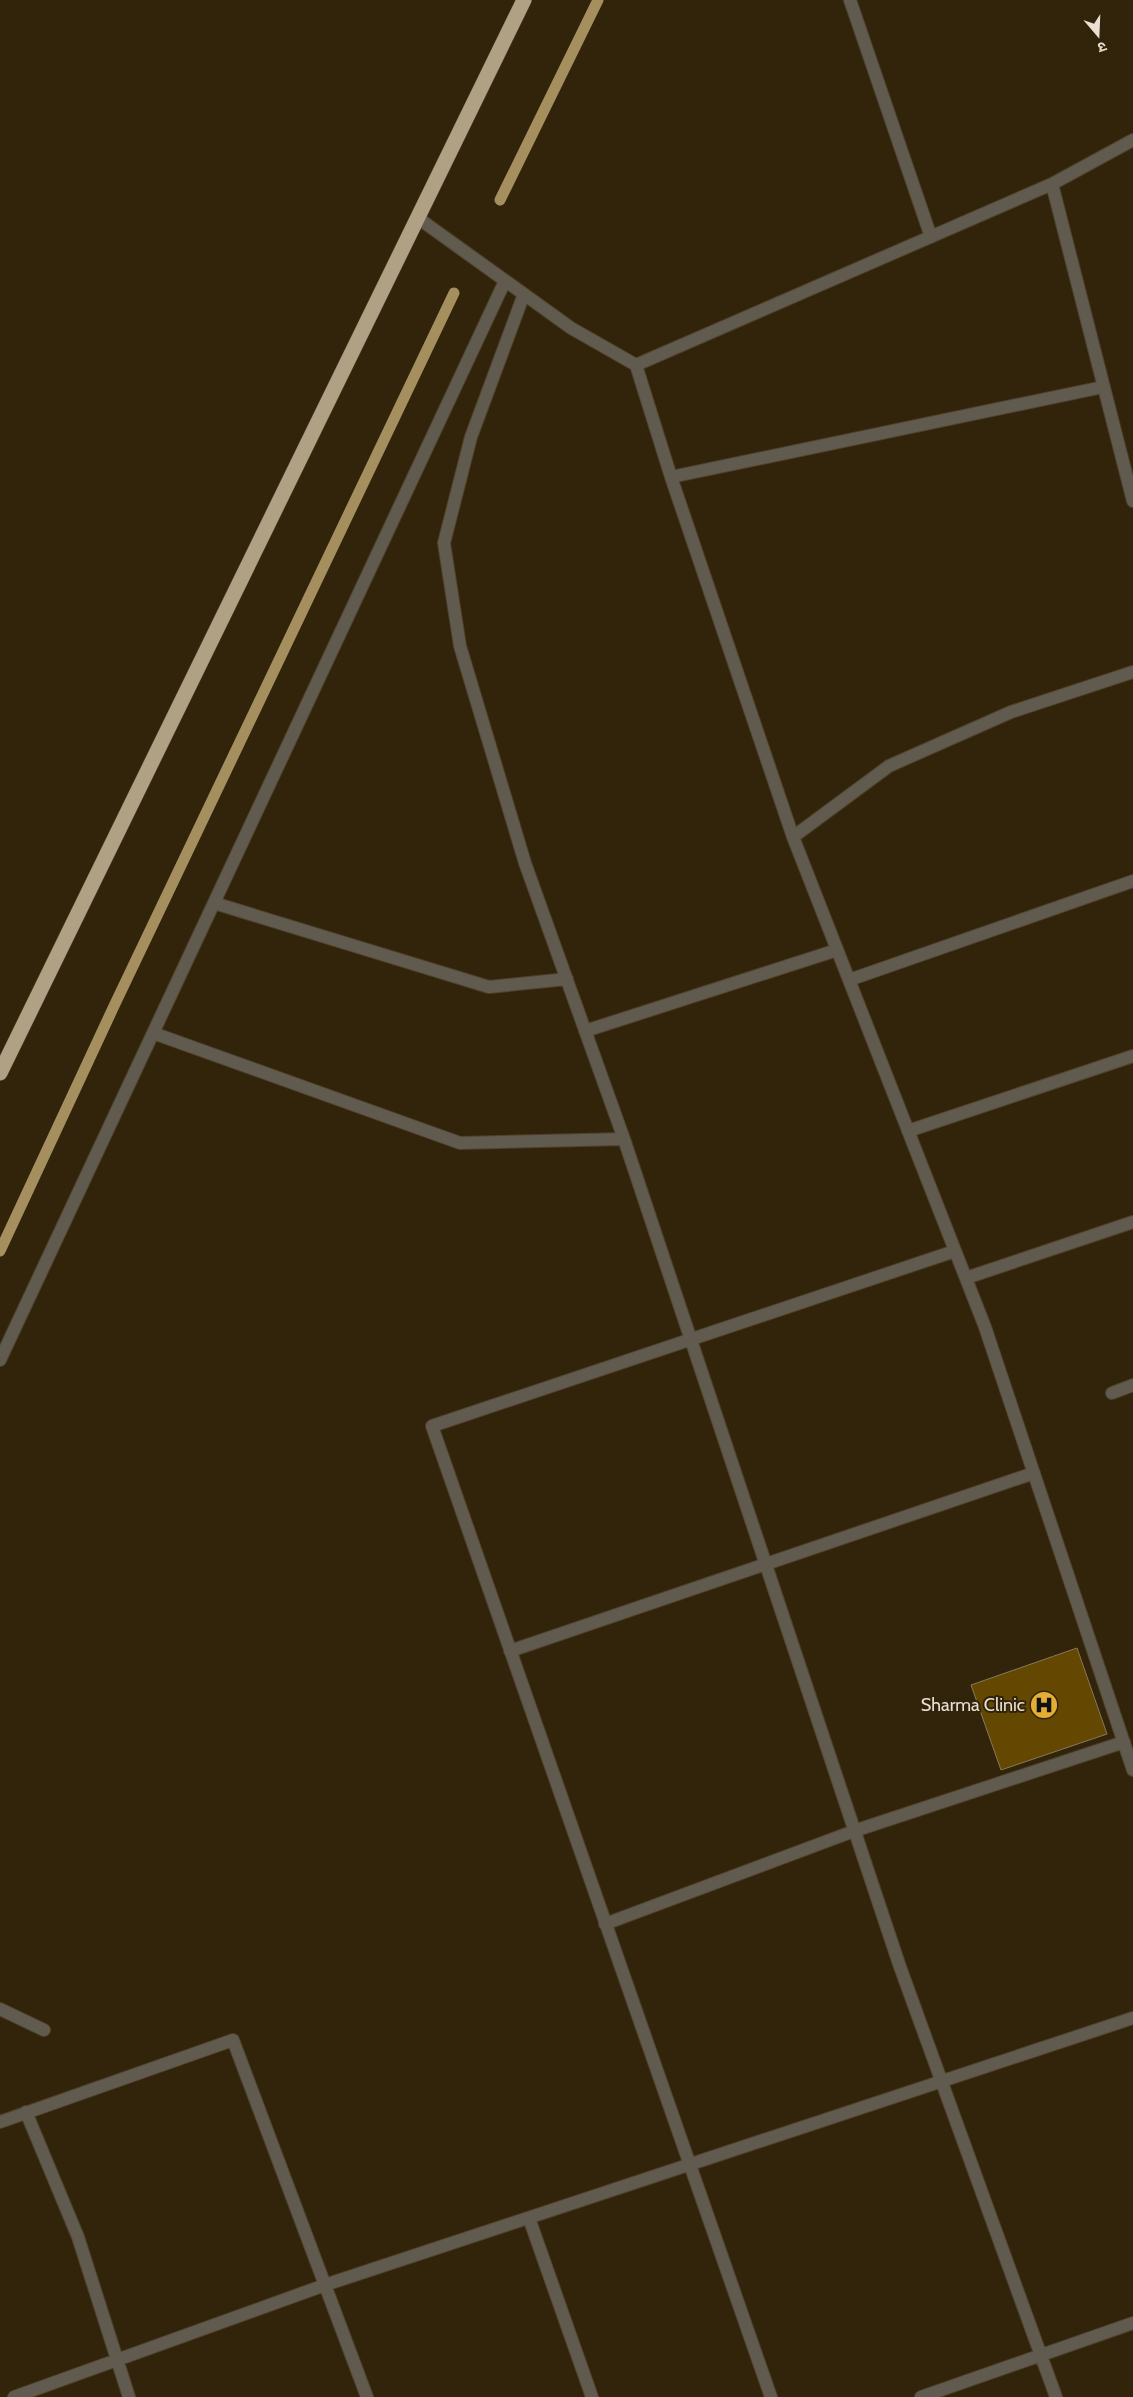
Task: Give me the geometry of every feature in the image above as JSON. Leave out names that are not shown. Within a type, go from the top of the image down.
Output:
[{"type":"highway","points":[[0,1073],[524,0]]},
{"type":"street","points":[[850,0],[931,237]]},
{"type":"street","points":[[636,365],[1052,184],[1132,144]]},
{"type":"street","points":[[1052,184],[1133,501]]},
{"type":"street","points":[[418,218],[571,328],[636,365],[671,477],[793,838],[985,1327],[1133,1770]]},
{"type":"street","points":[[0,1360],[505,280]]},
{"type":"street","points":[[524,294],[471,437],[444,542],[460,646],[525,863],[624,1139],[764,1564],[899,1964],[1056,2397]]},
{"type":"street","points":[[671,477],[1103,387]]},
{"type":"street","points":[[793,838],[889,766],[1011,712],[1133,672]]},
{"type":"street","points":[[849,980],[1133,881]]},
{"type":"street","points":[[214,903],[490,987],[567,979]]},
{"type":"street","points":[[585,1031],[837,950]]},
{"type":"street","points":[[153,1033],[460,1143],[624,1139]]},
{"type":"street","points":[[908,1131],[1133,1056]]},
{"type":"street","points":[[966,1278],[1133,1222]]},
{"type":"street","points":[[771,2397],[432,1426],[691,1341],[955,1251]]},
{"type":"street","points":[[1112,1393],[1133,1385]]},
{"type":"street","points":[[510,1651],[1034,1473]]},
{"type":"street","points":[[605,1924],[854,1831],[1124,1742]]},
{"type":"street","points":[[0,2009],[44,2030]]},
{"type":"street","points":[[14,2397],[325,2285],[1133,2018]]},
{"type":"street","points":[[0,2122],[232,2040],[367,2397]]},
{"type":"street","points":[[26,2112],[78,2237],[129,2397]]},
{"type":"street","points":[[529,2218],[592,2397]]},
{"type":"street","points":[[921,2397],[1133,2323]]},
{"type":"building","points":[[1077,1648],[1107,1734],[1001,1770],[971,1685]]},
{"type":"waterway","points":[[500,200],[598,0]]},
{"type":"waterway","points":[[0,1251],[114,1006],[454,293]]},
{"type":"place","name":"Sharma Clinic","points":[[1044,1705]]}]
